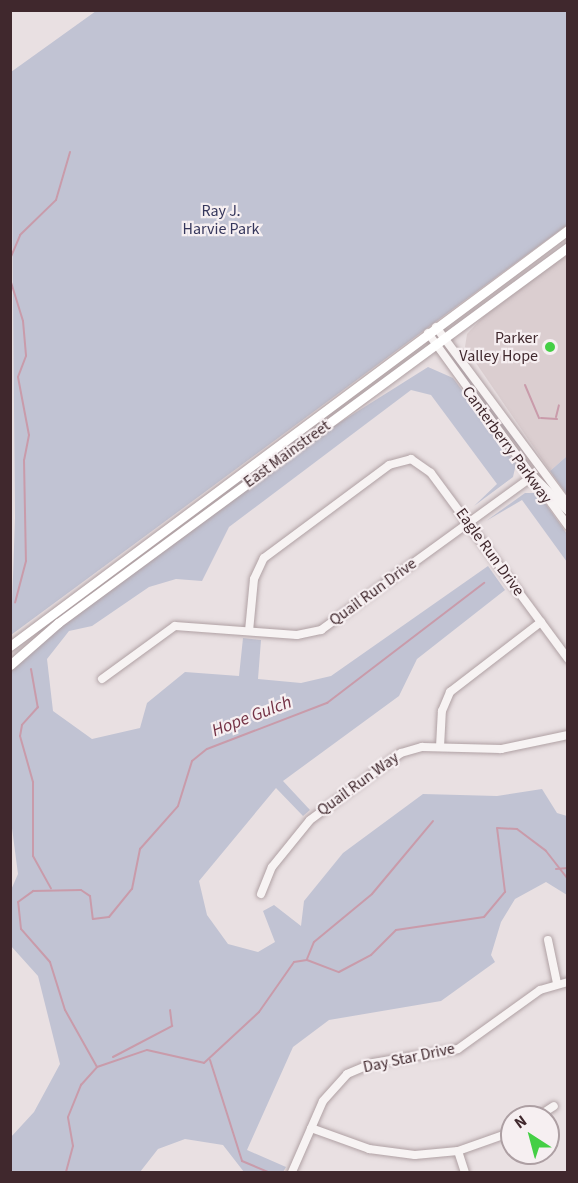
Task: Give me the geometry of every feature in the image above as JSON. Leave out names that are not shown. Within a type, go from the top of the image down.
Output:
[{"type":"main road","name":"East Mainstreet","points":[[10,646],[567,230]]},
{"type":"main road","name":"East Mainstreet","points":[[10,664],[52,628],[567,247]]},
{"type":"street","name":"Canterberry Parkway","points":[[436,327],[446,337],[567,505]]},
{"type":"street","name":"Canterberry Parkway","points":[[428,333],[433,346],[567,526]]},
{"type":"street","name":"Eagle Run Drive","points":[[249,631],[254,579],[264,558],[389,465],[412,455],[431,472],[567,658]]},
{"type":"street","points":[[530,477],[538,477],[567,512]]},
{"type":"street","name":"Quail Run Drive","points":[[102,679],[169,627],[301,635],[321,630],[530,477]]},
{"type":"street","points":[[440,747],[442,711],[450,692],[541,622]]},
{"type":"street","name":"Quail Run Way","points":[[261,894],[277,861],[320,812],[401,753],[440,747],[497,750],[567,735]]},
{"type":"street","points":[[548,940],[557,983]]},
{"type":"street","name":"Day Star Drive","points":[[292,1173],[326,1096],[355,1070],[458,1048],[557,983],[567,982]]},
{"type":"street","points":[[311,1128],[385,1153],[458,1151],[500,1136]]},
{"type":"street","points":[[458,1151],[465,1173]]},
{"type":"shaded area","points":[[567,253],[567,456],[550,471],[465,347],[467,334],[483,317]]},
{"type":"green space","name":"Ray J. Harvie Park","points":[[96,11],[567,11],[567,225],[11,635],[15,518],[11,72]]},
{"type":"green space","points":[[450,355],[453,355],[529,459],[487,409]]},
{"type":"green space","points":[[428,367],[453,378],[516,464],[513,477],[474,506],[497,484],[431,395],[411,390],[229,527],[202,581],[176,579],[149,587],[92,626],[69,631],[47,659],[53,711],[92,739],[140,728],[147,703],[185,672],[239,676],[243,638],[261,640],[258,679],[301,683],[331,676],[488,566],[505,590],[417,659],[399,696],[283,781],[310,810],[303,816],[276,788],[199,881],[207,915],[228,944],[258,952],[275,942],[263,911],[274,905],[301,926],[304,901],[343,853],[423,794],[497,796],[542,789],[557,813],[567,816],[567,895],[546,882],[515,899],[501,922],[491,955],[495,962],[441,1001],[329,1020],[293,1047],[247,1150],[286,1167],[283,1172],[244,1172],[223,1145],[185,1139],[158,1149],[140,1172],[11,1172],[11,1137],[34,1112],[60,1064],[38,976],[11,946],[11,890],[18,874],[10,813],[10,672],[49,636],[320,435]]},
{"type":"green space","points":[[304,431],[307,434],[227,493],[224,489]]},
{"type":"green space","points":[[567,456],[567,495],[550,471]]},
{"type":"green space","points":[[525,493],[538,493],[567,534],[567,562],[522,500],[486,521]]},
{"type":"green space","points":[[112,572],[115,576],[38,633],[35,630]]},
{"type":"waterway","points":[[10,259],[20,235],[56,200],[70,152]]},
{"type":"waterway","points":[[10,279],[23,321],[26,356],[18,377],[29,435],[24,460],[26,561],[15,603]]},
{"type":"waterway","points":[[525,385],[539,418]]},
{"type":"waterway","points":[[556,417],[559,405]]},
{"type":"waterway","points":[[541,418],[557,419]]},
{"type":"waterway","name":"Hope Gulch","points":[[97,1067],[65,1010],[50,962],[21,929],[18,902],[33,891],[81,890],[90,896],[93,919],[109,917],[132,889],[140,849],[178,806],[192,761],[207,749],[327,703],[484,583]]},
{"type":"waterway","points":[[31,669],[38,707],[22,725],[20,736],[33,782],[33,856],[51,888]]},
{"type":"waterway","points":[[307,959],[314,942],[372,894],[433,821]]},
{"type":"waterway","points":[[66,1172],[73,1146],[68,1117],[81,1085],[97,1067],[147,1050],[204,1063],[259,1012],[294,962],[307,960],[339,972],[371,955],[396,930],[484,917],[505,892],[497,828],[517,829],[546,851],[568,879]]},
{"type":"waterway","points":[[556,869],[568,868]]},
{"type":"waterway","points":[[113,1057],[172,1026],[170,1010]]},
{"type":"waterway","points":[[210,1060],[242,1161],[268,1172]]},
{"type":"place","name":"Parker Valley Hope","points":[[550,347]]}]
